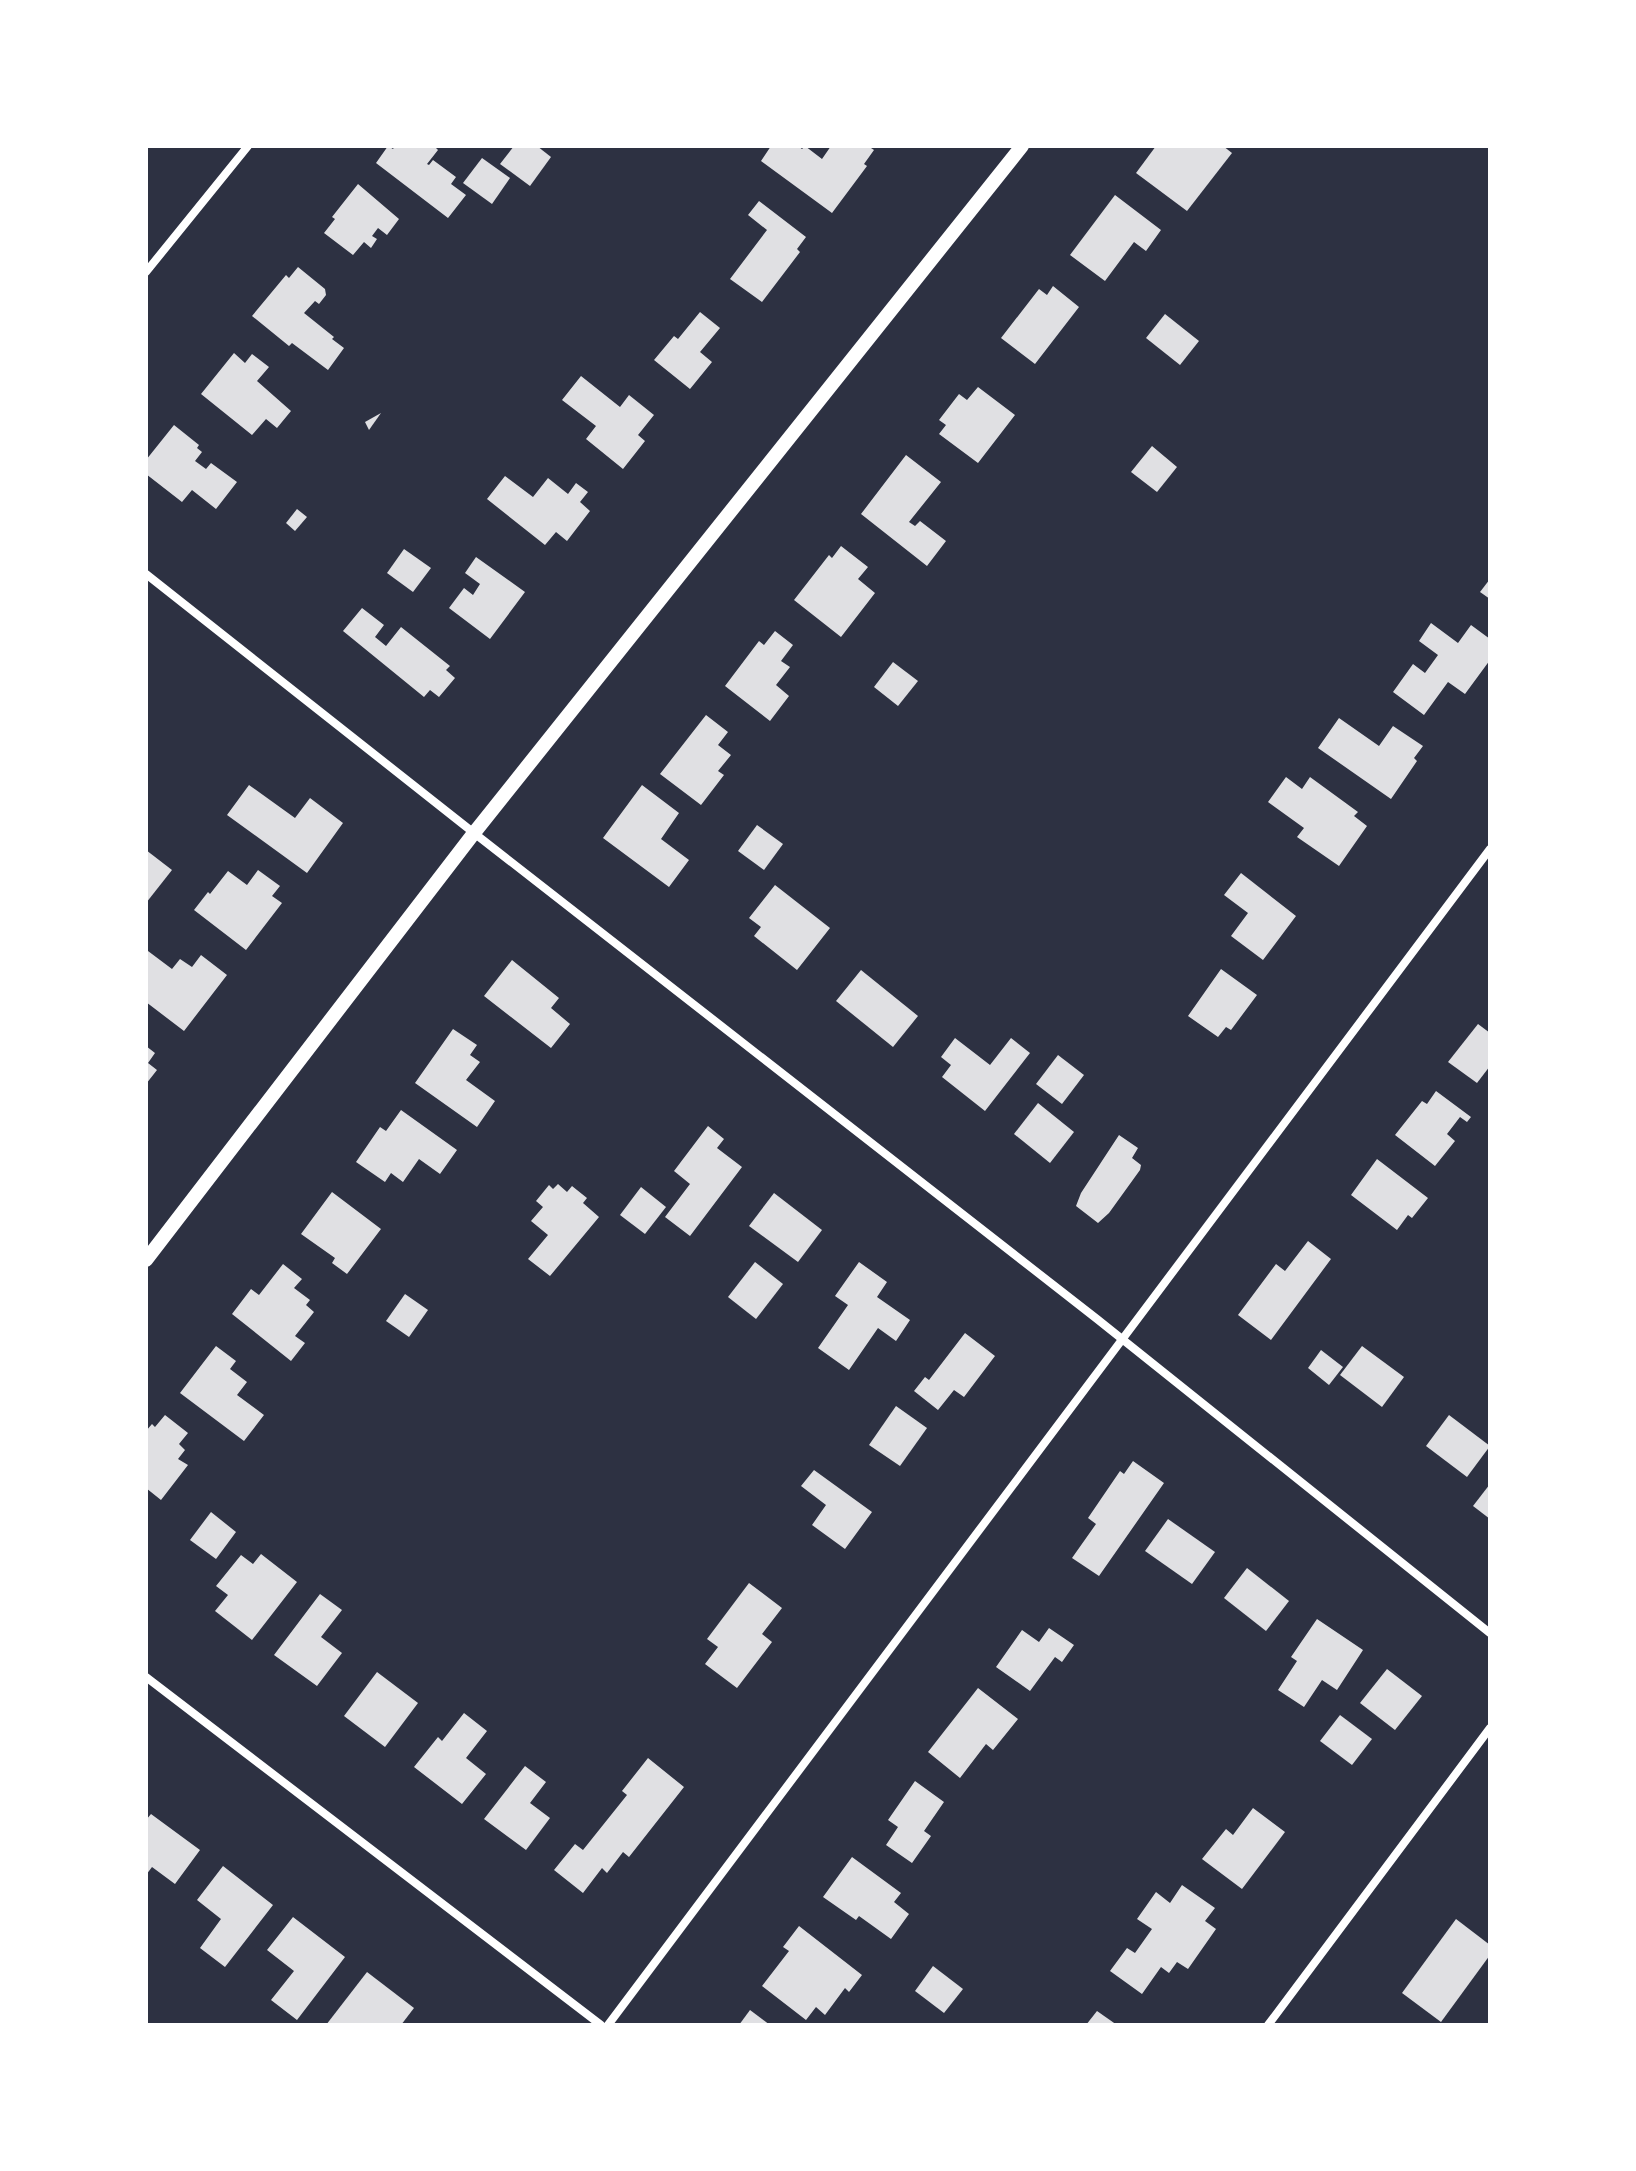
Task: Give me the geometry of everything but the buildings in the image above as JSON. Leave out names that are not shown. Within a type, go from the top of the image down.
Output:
[{"type":"street","points":[[146,272],[248,146]]},
{"type":"street","points":[[146,1260],[474,833],[1022,146]]},
{"type":"street","points":[[146,574],[1122,1339],[1490,1633]]},
{"type":"street","points":[[608,2025],[1490,849]]},
{"type":"street","points":[[146,1677],[601,2025]]},
{"type":"street","points":[[1268,2025],[1490,1728]]}]
